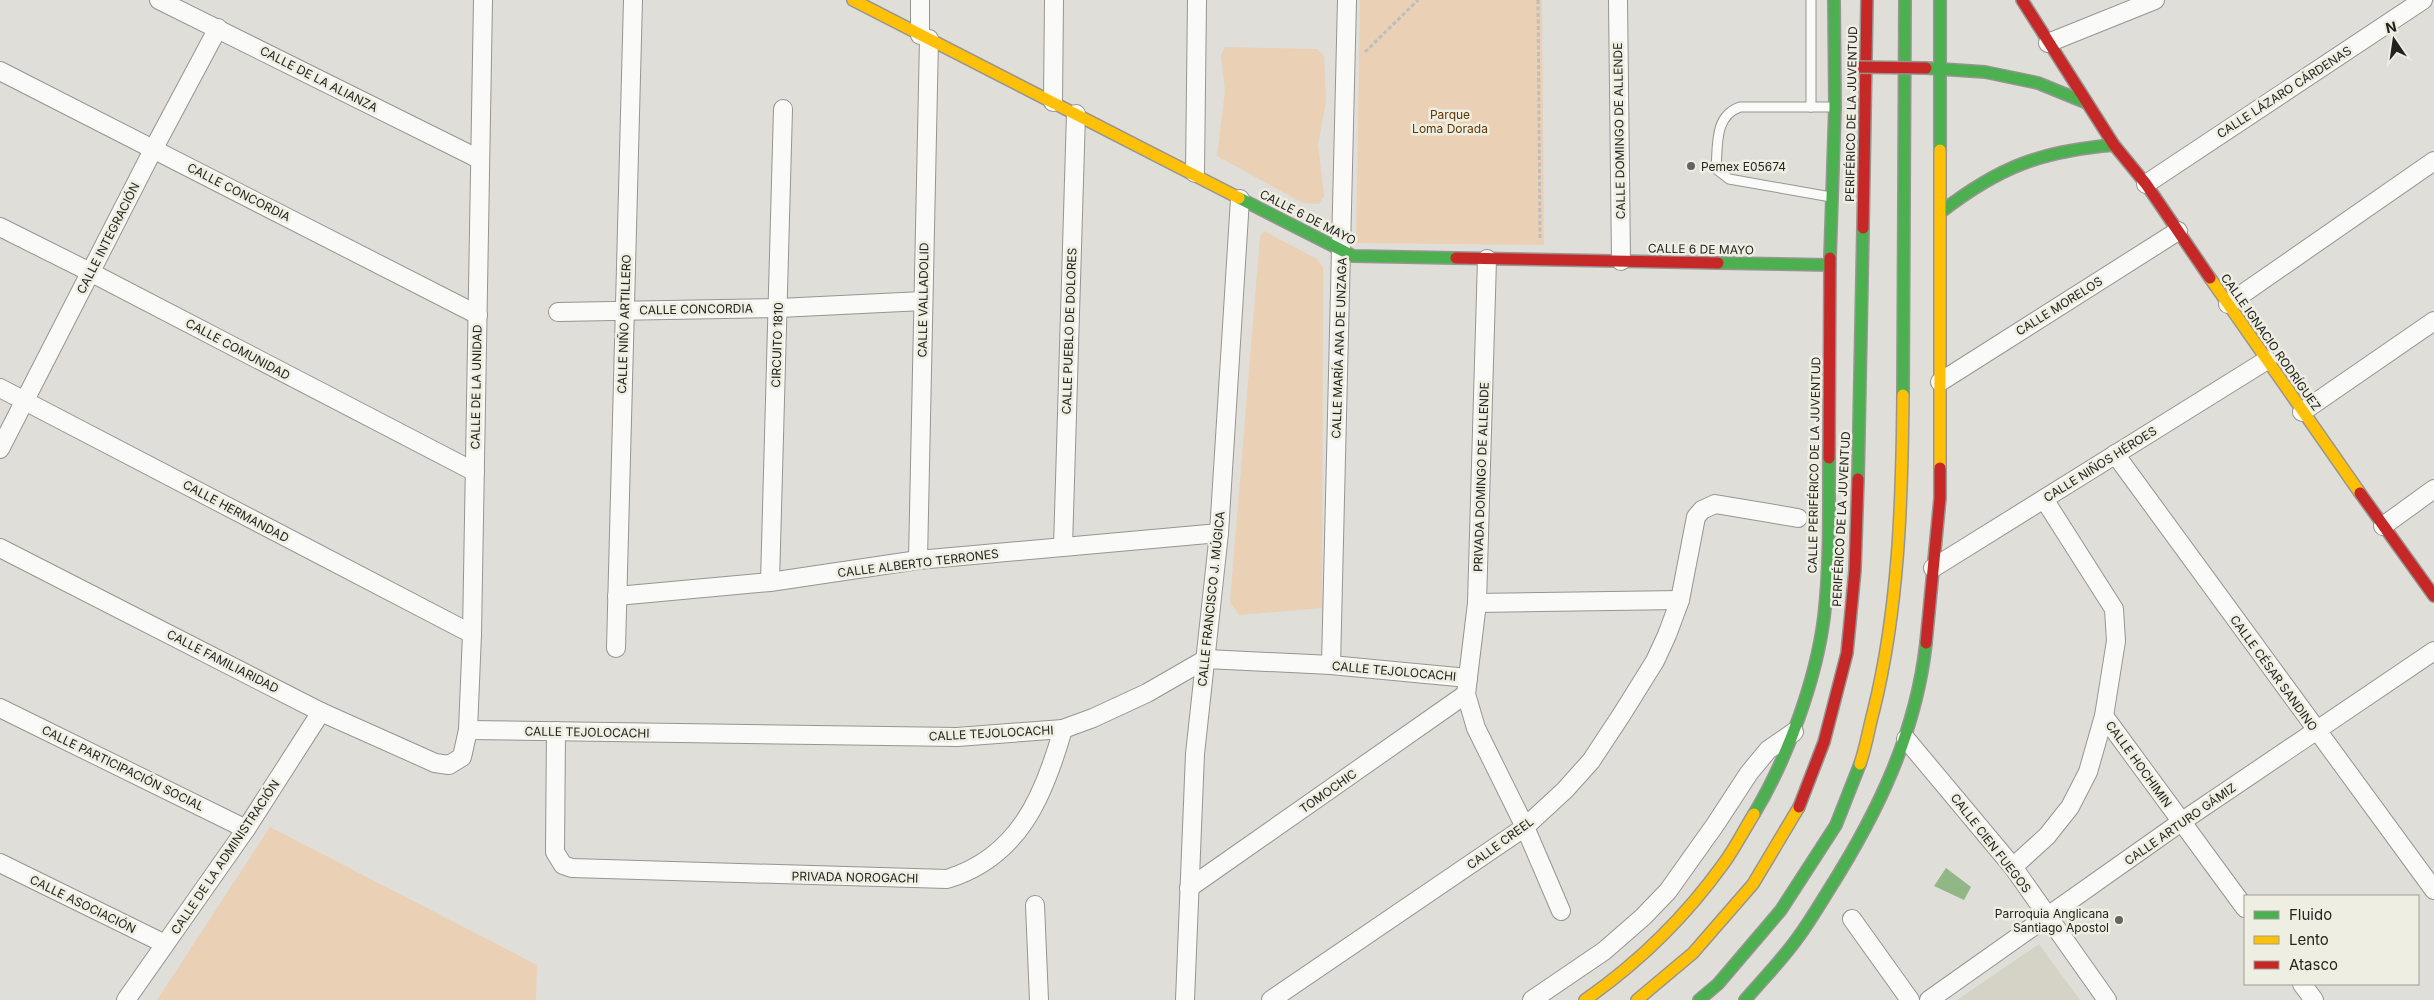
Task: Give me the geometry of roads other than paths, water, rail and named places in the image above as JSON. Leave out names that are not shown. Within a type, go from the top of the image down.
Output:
[{"type":"main road","name":"CALLE 6 DE MAYO","points":[[853,0],[1354,256],[1830,264]]},
{"type":"main road","name":"CALLE PERIFÉRICO DE LA JUVENTUD","points":[[1585,1000],[1617,978],[1667,931],[1724,863],[1765,796],[1794,732],[1818,654],[1824,617],[1829,526],[1830,264],[1835,108],[1834,0]]},
{"type":"main road","name":"PERIFÉRICO DE LA JUVENTUD","points":[[1637,1000],[1693,953],[1741,898],[1753,884],[1796,815],[1824,742],[1847,653],[1855,570],[1858,492],[1868,0]]},
{"type":"main road","points":[[1699,1000],[1718,984],[1781,910],[1836,825],[1862,758],[1883,671],[1895,579],[1902,483],[1905,0]]},
{"type":"main road","points":[[1745,1000],[1799,937],[1857,845],[1894,771],[1906,738],[1923,668],[1940,498],[1940,0]]},
{"type":"main road","name":"CALLE IGNACIO RODRÍGUEZ","points":[[2022,0],[2114,145],[2146,184],[2302,412],[2434,596]]},
{"type":"main road","points":[[1834,67],[1926,68],[1985,72],[2038,83],[2087,103]]},
{"type":"main road","points":[[1940,212],[1970,188],[2003,169],[2039,155],[2076,147],[2114,145]]},
{"type":"street","name":"CALLE DE LA ALIANZA","points":[[159,0],[479,159]]},
{"type":"street","name":"CALLE NIÑO ARTILLERO","points":[[616,648],[633,0]]},
{"type":"street","name":"CALLE VALLADOLID","points":[[918,560],[923,301],[924,37],[920,0]]},
{"type":"street","points":[[1053,102],[1054,0]]},
{"type":"street","points":[[1194,173],[1197,0]]},
{"type":"street","name":"CALLE MARÍA ANA DE UNZAGA","points":[[1330,665],[1347,0]]},
{"type":"street","name":"CALLE DOMINGO DE ALLENDE","points":[[1618,0],[1621,261]]},
{"type":"street","points":[[2048,43],[2156,0]]},
{"type":"street","name":"CALLE LÁZARO CÁRDENAS","points":[[2146,184],[2423,0]]},
{"type":"street","name":"CALLE DE LA UNIDAD","points":[[449,765],[462,757],[468,730],[472,634],[478,315],[479,2]]},
{"type":"street","name":"CALLE INTEGRACIÓN","points":[[0,449],[154,148],[218,28]]},
{"type":"street","name":"CALLE CONCORDIA","points":[[0,71],[478,315]]},
{"type":"street","name":"CIRCUITO 1810","points":[[770,582],[783,109]]},
{"type":"street","name":"CALLE PUEBLO DE DOLORES","points":[[1063,547],[1076,114]]},
{"type":"street","points":[[2228,304],[2434,161]]},
{"type":"street","name":"CALLE FRANCISCO J. MÚGICA","points":[[1185,1000],[1195,754],[1219,533],[1240,199]]},
{"type":"street","name":"CALLE COMUNIDAD","points":[[0,228],[90,272],[475,472]]},
{"type":"street","name":"CALLE MORELOS","points":[[1940,382],[2178,231]]},
{"type":"street","name":"PRIVADA DOMINGO DE ALLENDE","points":[[1467,686],[1477,603],[1487,259]]},
{"type":"street","name":"CALLE CONCORDIA","points":[[558,312],[779,308],[923,301]]},
{"type":"street","points":[[2302,412],[2434,321]]},
{"type":"street","name":"CALLE NIÑOS HÉROES","points":[[1933,568],[2267,360]]},
{"type":"street","name":"CALLE HERMANDAD","points":[[0,388],[472,634]]},
{"type":"street","name":"CALLE CÉSAR SANDINO","points":[[2115,454],[2315,730],[2434,890]]},
{"type":"street","points":[[2383,526],[2434,489]]},
{"type":"street","name":"CALLE HOCHIMIN","points":[[2044,499],[2114,609],[2116,641],[2104,716],[2244,907]]},
{"type":"street","name":"CALLE CREEL","points":[[1271,1000],[1525,827],[1565,790],[1591,761],[1655,661],[1680,600],[1696,517],[1702,510],[1715,504],[1798,518]]},
{"type":"street","name":"CALLE ALBERTO TERRONES","points":[[617,596],[770,582],[918,560],[1219,533]]},
{"type":"street","name":"CALLE FAMILIARIDAD","points":[[0,548],[321,712],[435,763],[449,765]]},
{"type":"street","points":[[1477,603],[1680,600]]},
{"type":"street","name":"CALLE ARTURO GÁMIZ","points":[[1929,1000],[2048,918],[2181,822],[2434,651]]},
{"type":"street","name":"CALLE TEJOLOCACHI","points":[[468,730],[957,737],[1063,729],[1093,718],[1147,693],[1206,659],[1330,665],[1467,686]]},
{"type":"street","points":[[1467,686],[1476,728],[1525,827],[1561,911]]},
{"type":"street","name":"TOMOCHIC","points":[[1190,888],[1467,686]]},
{"type":"street","name":"CALLE PARTICIPACIÓN SOCIAL","points":[[0,708],[246,829]]},
{"type":"street","name":"CALLE DE LA ADMINISTRACIÓN","points":[[126,1000],[246,829],[321,712]]},
{"type":"street","points":[[2013,866],[2046,836],[2070,807],[2088,772],[2104,716]]},
{"type":"street","name":"PRIVADA NOROGACHI","points":[[556,732],[555,852],[563,865],[582,870],[946,880],[984,863],[1008,842],[1021,827],[1039,798],[1050,774],[1063,729]]},
{"type":"street","points":[[1532,1000],[1604,951],[1643,917],[1668,891],[1749,773],[1768,750],[1794,732]]},
{"type":"street","name":"CALLE CIEN FUEGOS","points":[[1906,738],[2013,866],[2107,1000]]},
{"type":"street","name":"CALLE ASOCIACIÓN","points":[[0,864],[165,944]]},
{"type":"street","points":[[1668,891],[1688,907]]},
{"type":"street","points":[[1036,905],[1039,1000]]},
{"type":"street","points":[[1852,918],[1910,1000]]},
{"type":"street","points":[[2303,985],[2314,1000]]},
{"type":"lane","points":[[1811,0],[1811,107]]},
{"type":"lane","points":[[1831,197],[1729,179],[1716,169],[1720,124],[1726,115],[1734,109],[1740,107],[1835,108]]},
{"type":"place","name":"Pemex E05674","points":[[1691,166]]},
{"type":"place","name":"Parroquia Anglicana Santiago Apostol","points":[[2119,920]]},
{"type":"park label","name":"Parque Loma Dorada","points":[[1450,121]]}]
